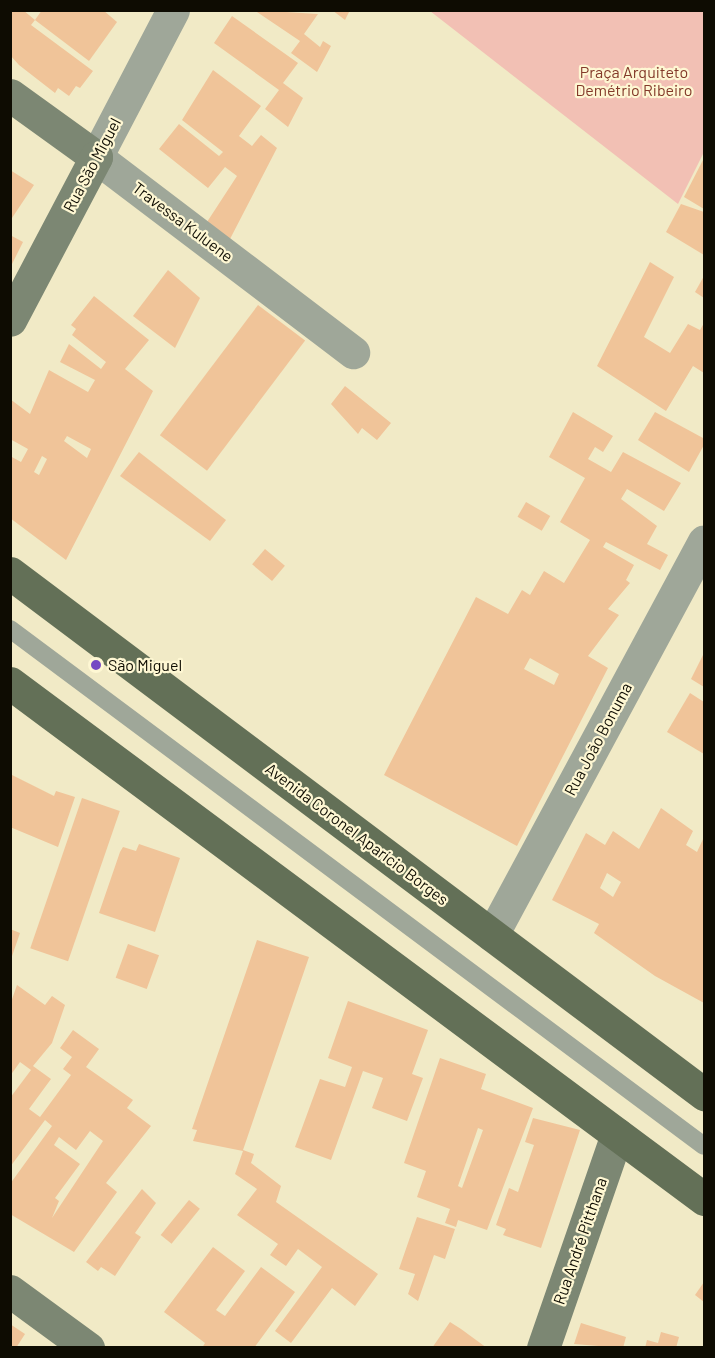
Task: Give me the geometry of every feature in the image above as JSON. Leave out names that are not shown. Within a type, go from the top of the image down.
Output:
[{"type":"main road","name":"Avenida Coronel Aparício Borges","points":[[10,573],[705,1094]]},
{"type":"main road","points":[[10,683],[705,1199]]},
{"type":"street","name":"Rua São Miguel","points":[[10,320],[173,10]]},
{"type":"street","name":"Travessa Kuluene","points":[[10,95],[96,157],[353,352]]},
{"type":"street","name":"Rua João Bonuma","points":[[492,935],[705,542]]},
{"type":"street","name":"Rua André Pitthana","points":[[543,1347],[617,1134]]},
{"type":"street","points":[[10,1291],[88,1347]]},
{"type":"lane","points":[[10,629],[705,1146]]},
{"type":"green space","name":"Praça Arquiteto Demétrio Ribeiro","points":[[430,11],[704,11],[704,152],[678,204]]},
{"type":"building","points":[[10,10],[23,10],[35,20],[31,25],[93,71],[80,88],[76,86],[69,96],[58,88],[55,93],[19,65],[10,55]]},
{"type":"building","points":[[42,10],[103,10],[117,22],[89,61],[35,20]]},
{"type":"building","points":[[254,10],[318,14],[304,34],[320,47],[323,41],[331,46],[317,72],[291,53],[300,41]]},
{"type":"building","points":[[332,10],[350,10],[345,20]]},
{"type":"building","points":[[232,16],[298,63],[283,83],[303,98],[288,127],[265,109],[279,90],[214,43]]},
{"type":"building","points":[[213,70],[261,106],[239,136],[252,146],[261,135],[277,148],[230,239],[207,222],[237,176],[225,167],[208,188],[159,149],[179,124],[219,156],[223,152],[182,120]]},
{"type":"building","points":[[704,158],[704,209],[684,197]]},
{"type":"building","points":[[10,170],[34,185],[10,221]]},
{"type":"building","points":[[681,204],[704,212],[704,255],[666,232]]},
{"type":"building","points":[[10,235],[23,242],[10,268]]},
{"type":"building","points":[[650,262],[674,277],[644,337],[670,353],[688,324],[700,330],[704,323],[704,373],[693,366],[666,411],[597,366]]},
{"type":"building","points":[[168,270],[200,298],[175,348],[133,316]]},
{"type":"building","points":[[704,276],[704,298],[695,292]]},
{"type":"building","points":[[94,296],[149,340],[125,369],[153,391],[66,560],[10,518],[10,456],[21,462],[28,449],[10,439],[10,399],[30,414],[49,370],[88,392],[95,380],[60,362],[69,344],[101,369],[106,362],[72,335],[76,329],[71,325]],"holes":[[[67,436],[91,449],[87,458],[64,441]],[[42,456],[47,459],[39,475],[34,472]]]},
{"type":"building","points":[[258,305],[305,341],[207,471],[160,435]]},
{"type":"building","points":[[345,386],[391,423],[377,440],[362,428],[358,434],[331,404]]},
{"type":"building","points":[[573,412],[613,436],[603,452],[595,447],[588,459],[611,472],[623,452],[681,483],[664,511],[627,489],[621,499],[657,526],[647,544],[668,555],[660,570],[606,542],[603,547],[634,565],[626,580],[630,583],[608,609],[619,615],[588,656],[608,668],[517,846],[384,775],[476,597],[508,614],[522,590],[530,595],[544,571],[564,583],[590,540],[560,522],[585,478],[549,457]],"holes":[[[530,658],[559,674],[554,685],[524,669]]]},
{"type":"building","points":[[655,412],[703,438],[704,445],[689,472],[638,440]]},
{"type":"building","points":[[139,452],[226,520],[210,541],[120,476]]},
{"type":"building","points":[[526,502],[550,516],[542,531],[518,517]]},
{"type":"building","points":[[265,549],[285,566],[272,581],[252,564]]},
{"type":"building","points":[[704,653],[704,687],[691,679]]},
{"type":"building","points":[[690,693],[704,702],[704,754],[667,732]]},
{"type":"building","points":[[10,774],[54,796],[56,791],[75,797],[58,847],[10,827]]},
{"type":"building","points":[[82,798],[120,811],[68,961],[30,948]]},
{"type":"building","points":[[661,808],[693,831],[686,845],[697,852],[704,837],[704,1003],[655,976],[594,933],[599,924],[552,900],[586,833],[605,845],[613,831],[639,849]],"holes":[[[607,873],[621,882],[613,897],[600,888]]]},
{"type":"building","points":[[139,844],[180,858],[155,932],[99,913],[120,852],[123,847],[136,851]]},
{"type":"building","points":[[10,929],[20,933],[11,959],[10,959]]},
{"type":"building","points":[[257,940],[309,957],[243,1150],[254,1154],[251,1163],[281,1186],[276,1202],[378,1274],[355,1306],[332,1288],[291,1343],[275,1331],[322,1267],[298,1249],[286,1266],[270,1255],[278,1244],[237,1215],[257,1189],[235,1174],[243,1151],[193,1141],[197,1130],[192,1129]]},
{"type":"building","points":[[128,944],[159,955],[147,989],[116,978]]},
{"type":"building","points":[[17,985],[45,1005],[52,996],[65,1005],[52,1043],[33,1066],[51,1079],[29,1109],[40,1117],[71,1075],[63,1069],[72,1057],[60,1048],[73,1030],[99,1049],[86,1067],[133,1100],[127,1108],[151,1126],[106,1183],[117,1192],[74,1252],[10,1214],[10,1184],[52,1126],[45,1120],[10,1167],[10,1098],[31,1070],[20,1062],[10,1076],[10,1005]],"holes":[[[90,1131],[103,1141],[52,1218],[59,1201],[55,1198],[80,1164],[54,1145],[59,1137],[76,1150]]]},
{"type":"building","points":[[348,1001],[428,1030],[412,1074],[423,1078],[407,1121],[372,1108],[383,1078],[363,1071],[331,1160],[295,1147],[320,1079],[345,1087],[352,1067],[328,1058]]},
{"type":"building","points":[[440,1058],[486,1074],[481,1089],[533,1108],[487,1230],[458,1220],[456,1227],[445,1223],[450,1209],[417,1197],[426,1171],[404,1163]],"holes":[[[478,1128],[483,1130],[462,1188],[458,1186]]]},
{"type":"building","points":[[533,1118],[580,1130],[541,1248],[503,1235],[506,1229],[496,1225],[509,1188],[518,1192],[534,1145],[525,1142]]},
{"type":"building","points":[[142,1189],[156,1203],[135,1233],[141,1237],[115,1276],[101,1267],[98,1271],[86,1262]]},
{"type":"building","points":[[189,1200],[200,1209],[172,1244],[161,1235]]},
{"type":"building","points":[[417,1217],[455,1229],[445,1259],[434,1255],[418,1301],[408,1294],[415,1274],[399,1269]]},
{"type":"building","points":[[213,1247],[245,1271],[216,1310],[225,1316],[261,1267],[295,1292],[254,1348],[202,1348],[205,1343],[164,1312]]},
{"type":"building","points":[[704,1282],[704,1302],[695,1295]]},
{"type":"building","points":[[450,1322],[461,1329],[487,1348],[432,1348]]},
{"type":"building","points":[[581,1323],[626,1337],[623,1348],[574,1344]]},
{"type":"building","points":[[10,1324],[25,1334],[16,1348],[10,1348]]},
{"type":"building","points":[[661,1332],[679,1337],[676,1348],[645,1348],[647,1340],[658,1343]]},
{"type":"place","name":"São Miguel","points":[[96,665]]}]
